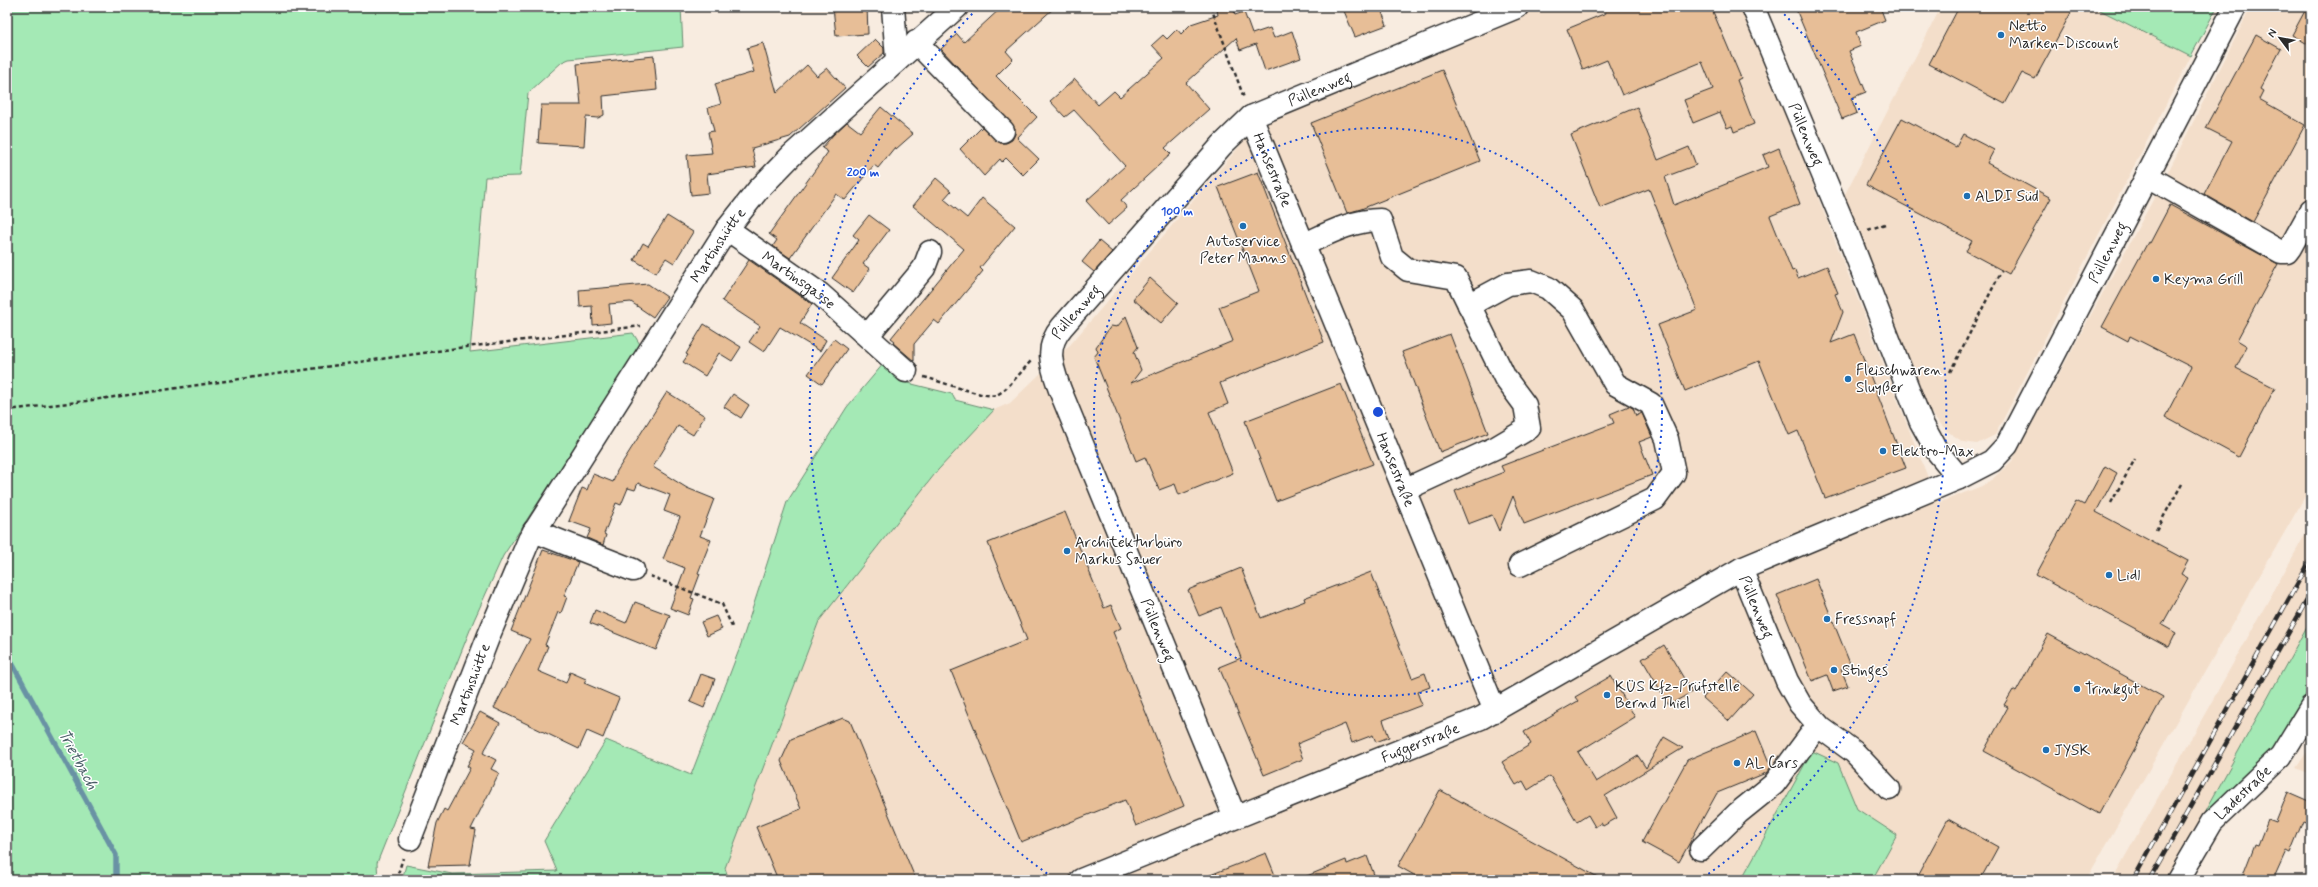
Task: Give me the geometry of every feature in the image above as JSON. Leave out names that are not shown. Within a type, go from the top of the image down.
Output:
[{"type":"street","points":[[893,7],[897,59]]},
{"type":"street","name":"Martinshütte","points":[[410,838],[515,569],[534,531],[727,229],[758,190],[788,160],[897,59],[957,7]]},
{"type":"street","name":"Püllenweg","points":[[1235,817],[1060,390],[1050,356],[1054,337],[1222,145],[1251,117],[1517,7]]},
{"type":"street","name":"Püllenweg","points":[[1753,7],[1849,237],[1921,422],[1937,451],[1959,478]]},
{"type":"street","name":"Püllenweg","points":[[1889,789],[1854,752],[1818,725],[1806,713],[1790,687],[1741,569],[1959,478],[1992,461],[2007,445],[2235,7]]},
{"type":"street","points":[[916,42],[1002,131]]},
{"type":"street","name":"Hansestraße","points":[[1251,117],[1495,711]]},
{"type":"street","points":[[2147,176],[2281,252],[2287,252],[2290,248],[2311,210]]},
{"type":"street","points":[[1303,245],[1339,228],[1370,220],[1380,220],[1392,257],[1408,270],[1456,278],[1504,378],[1525,405],[1529,428],[1497,448],[1404,490]]},
{"type":"street","name":"Martinsgasse","points":[[727,229],[820,294],[868,335],[906,371]]},
{"type":"street","points":[[868,335],[924,268],[930,252]]},
{"type":"street","points":[[1469,305],[1508,284],[1531,281],[1548,288],[1573,310],[1614,384],[1651,404],[1667,439],[1674,473],[1655,498],[1520,565]]},
{"type":"street","points":[[534,531],[633,570]]},
{"type":"street","name":"Fuggerstraße","points":[[1081,880],[1495,711],[1741,569]]},
{"type":"street","name":"Ladestraße","points":[[2178,880],[2212,822],[2281,756],[2311,707]]},
{"type":"street","points":[[1701,850],[1738,813],[1774,784],[1818,725]]},
{"type":"path","points":[[1211,7],[1251,117]]},
{"type":"path","points":[[1950,372],[2002,270]]},
{"type":"path","points":[[7,410],[86,401],[458,348],[666,323]]},
{"type":"path","points":[[906,371],[981,394],[995,395],[1002,391],[1054,337]]},
{"type":"path","points":[[2111,503],[2135,459]]},
{"type":"path","points":[[2156,530],[2182,484]]},
{"type":"path","points":[[633,570],[722,604],[733,629]]},
{"type":"shaded area","points":[[1540,7],[1743,7],[1938,503],[1987,484],[2012,461],[2167,174],[2251,7],[2311,7],[2311,486],[2086,880],[729,880],[725,868],[819,621],[938,470],[975,427],[994,410],[1010,403],[1070,345],[1262,120]]},
{"type":"shaded area","points":[[1941,7],[2094,7],[2191,56],[1995,435],[1977,444],[1963,442],[1947,431],[1929,411],[1844,196]]},
{"type":"shaded area","points":[[2311,524],[2311,625],[2300,646],[2166,880],[2112,880]]},
{"type":"shaded area","points":[[2311,746],[2311,774],[2296,768]]},
{"type":"green space","points":[[7,7],[681,7],[683,47],[569,59],[562,62],[528,93],[520,176],[485,177],[470,352],[633,333],[641,346],[503,556],[474,620],[377,863],[378,880],[7,880]]},
{"type":"green space","points":[[2094,7],[2217,7],[2191,56]]},
{"type":"green space","points":[[884,363],[904,382],[952,394],[955,400],[994,410],[938,470],[819,621],[725,868],[729,880],[402,880],[406,865],[452,874],[557,871],[544,841],[606,740],[691,775],[739,650],[787,502],[847,407]]},
{"type":"green space","points":[[2311,619],[2311,687],[2283,736],[2269,756],[2214,807],[2198,825]]},
{"type":"green space","points":[[1812,751],[1838,763],[1857,809],[1897,835],[1872,880],[1741,880]]},
{"type":"building","points":[[833,7],[867,7],[868,34],[836,36]]},
{"type":"building","points":[[1002,7],[1055,7],[1006,51],[1013,59],[996,76],[1037,117],[1017,138],[1039,159],[1023,175],[1006,158],[1002,162],[1000,159],[984,176],[960,149],[982,127],[1000,143],[1006,143],[1012,140],[1015,134],[1015,128],[941,49],[957,34],[964,42]]},
{"type":"building","points":[[1225,7],[1233,7],[1235,15],[1244,12],[1252,34],[1270,28],[1274,38],[1292,31],[1301,58],[1265,71],[1256,44],[1240,50],[1236,38],[1186,83],[1209,109],[1165,148],[1171,154],[1121,200],[1127,208],[1108,225],[1086,201],[1125,166],[1074,110],[1065,117],[1050,101],[1075,79],[1098,105],[1114,91],[1120,97],[1164,58],[1152,45],[1163,35],[1167,39],[1177,29],[1181,34],[1191,24],[1218,15],[1217,10]]},
{"type":"building","points":[[1356,7],[1380,7],[1387,25],[1355,37],[1344,11]]},
{"type":"building","points":[[1604,7],[1711,7],[1741,78],[1737,80],[1754,124],[1734,132],[1732,126],[1727,128],[1720,112],[1693,123],[1684,100],[1713,89],[1702,62],[1622,95],[1607,60],[1583,70],[1567,29],[1606,13]]},
{"type":"building","points":[[1795,7],[1880,7],[1885,20],[1856,32],[1861,46],[1849,51],[1866,92],[1851,98],[1857,113],[1842,119]]},
{"type":"building","name":"Netto Marken-Discount","points":[[1959,7],[2074,7],[2035,79],[2022,73],[2005,104],[1929,64]]},
{"type":"building","points":[[2307,7],[2311,7],[2311,46],[2292,35]]},
{"type":"building","points":[[2256,35],[2281,49],[2260,89],[2263,91],[2259,99],[2305,125],[2253,222],[2204,194],[2232,141],[2206,128]]},
{"type":"building","points":[[875,39],[884,48],[884,53],[868,67],[857,56]]},
{"type":"building","points":[[763,43],[777,93],[807,65],[817,76],[827,68],[845,88],[790,137],[752,148],[756,167],[707,174],[709,193],[691,195],[687,155],[712,153],[708,132],[714,131],[708,108],[721,104],[715,84],[754,72],[747,48]]},
{"type":"building","points":[[654,56],[657,90],[603,96],[604,115],[598,118],[586,117],[584,146],[538,143],[541,105],[581,105],[577,64]]},
{"type":"building","points":[[1442,70],[1480,161],[1361,209],[1347,213],[1311,123]]},
{"type":"building","points":[[881,107],[913,134],[896,149],[895,147],[878,168],[874,165],[845,200],[836,194],[790,258],[773,246],[777,240],[769,234],[828,152],[822,148],[833,135],[847,122],[860,132]]},
{"type":"building","points":[[1637,107],[1658,160],[1689,147],[1696,165],[1665,177],[1674,205],[1768,167],[1763,155],[1779,148],[1800,204],[1770,216],[1792,271],[1795,270],[1798,278],[1827,266],[1838,293],[1835,294],[1843,312],[1831,343],[1854,334],[1906,468],[1825,498],[1798,431],[1789,435],[1759,361],[1685,391],[1658,325],[1697,310],[1649,189],[1600,208],[1571,135]]},
{"type":"building","name":"ALDI Süd","points":[[1902,118],[1956,147],[1963,134],[1994,150],[1987,163],[2051,198],[2009,274],[1966,251],[1972,241],[1866,185]]},
{"type":"building","points":[[1258,172],[1324,342],[1220,383],[1228,404],[1209,412],[1233,473],[1179,495],[1175,484],[1159,490],[1145,457],[1136,461],[1094,357],[1098,352],[1096,347],[1111,326],[1117,327],[1126,316],[1138,347],[1134,352],[1141,370],[1131,383],[1233,341],[1219,307],[1259,291],[1218,187]]},
{"type":"building","points":[[936,178],[951,191],[944,199],[967,218],[982,198],[1015,226],[980,268],[983,271],[939,324],[934,320],[914,344],[914,361],[893,343],[895,341],[891,338],[964,249],[913,206]]},
{"type":"building","points":[[2170,205],[2278,264],[2237,340],[2247,346],[2236,368],[2275,388],[2239,457],[2165,417],[2191,367],[2130,336],[2128,341],[2102,327],[2148,242],[2150,243]]},
{"type":"building","points":[[869,215],[889,230],[863,264],[870,269],[853,293],[832,278],[859,240],[853,235]]},
{"type":"building","points":[[667,216],[693,232],[674,263],[666,258],[656,273],[634,260],[643,243],[648,246]]},
{"type":"building","points":[[1099,241],[1112,252],[1094,272],[1082,262]]},
{"type":"building","points":[[749,260],[812,304],[800,323],[826,340],[820,351],[780,327],[764,352],[749,342],[760,326],[722,301]]},
{"type":"building","points":[[1150,278],[1178,303],[1161,323],[1133,299]]},
{"type":"building","points":[[648,284],[667,297],[653,317],[631,302],[609,304],[611,323],[593,325],[592,306],[580,307],[579,290]]},
{"type":"building","points":[[704,324],[741,347],[732,361],[719,353],[705,376],[683,362],[688,355],[686,354]]},
{"type":"building","points":[[1450,334],[1488,433],[1440,452],[1402,352]]},
{"type":"building","points":[[834,339],[847,349],[822,384],[808,374]]},
{"type":"building","points":[[1341,384],[1373,464],[1276,501],[1245,421]]},
{"type":"building","points":[[667,392],[705,416],[693,435],[678,426],[653,467],[687,488],[714,499],[700,536],[711,540],[698,573],[700,574],[691,598],[694,599],[688,615],[670,608],[685,568],[663,559],[680,517],[664,511],[670,495],[638,483],[635,490],[628,488],[621,505],[616,503],[604,534],[606,535],[603,545],[587,538],[591,529],[569,521],[582,488],[587,490],[593,474],[613,482],[617,471]]},
{"type":"building","points":[[733,394],[749,405],[741,418],[724,407]]},
{"type":"building","points":[[1629,406],[1633,408],[1636,416],[1642,413],[1652,437],[1639,442],[1652,475],[1524,524],[1513,496],[1499,531],[1492,515],[1468,524],[1455,491],[1504,472],[1501,466],[1614,423],[1610,414]]},
{"type":"building","name":"Lidl","points":[[2105,466],[2117,473],[2096,512],[2188,561],[2181,574],[2188,578],[2162,625],[2176,633],[2169,647],[2036,575],[2076,501],[2084,505]]},
{"type":"building","points":[[1065,512],[1104,608],[1111,605],[1121,628],[1113,632],[1184,806],[1136,826],[1125,800],[1021,842],[951,671],[1027,640],[988,543]]},
{"type":"building","points":[[543,550],[578,562],[564,596],[567,597],[561,613],[558,612],[545,645],[548,646],[538,671],[566,683],[570,672],[586,679],[584,683],[619,698],[603,738],[587,731],[579,749],[494,708],[530,639],[511,631]]},
{"type":"building","points":[[1241,568],[1261,618],[1305,601],[1304,598],[1371,572],[1412,678],[1425,673],[1430,687],[1417,692],[1422,705],[1383,720],[1389,737],[1376,742],[1373,735],[1352,743],[1345,724],[1297,744],[1303,759],[1264,775],[1219,667],[1241,658],[1221,607],[1199,616],[1188,590]]},
{"type":"building","points":[[1816,579],[1851,666],[1841,669],[1848,686],[1833,691],[1827,675],[1812,681],[1777,595]]},
{"type":"building","points":[[635,602],[670,615],[656,650],[590,623],[595,610],[626,623]]},
{"type":"building","points":[[716,616],[722,629],[707,636],[701,622]]},
{"type":"building","points":[[2048,634],[2163,697],[2099,814],[1984,751],[2008,707],[2004,705],[2013,690],[2016,692]]},
{"type":"building","points":[[1664,645],[1692,692],[1669,705],[1642,659]]},
{"type":"building","points":[[1727,671],[1753,694],[1729,721],[1703,698]]},
{"type":"building","points":[[701,674],[715,679],[704,708],[690,702]]},
{"type":"building","points":[[1611,676],[1635,717],[1578,752],[1596,782],[1638,756],[1646,768],[1664,737],[1683,748],[1605,796],[1617,818],[1603,826],[1601,823],[1595,827],[1588,815],[1577,822],[1550,776],[1528,790],[1523,781],[1516,785],[1502,762],[1531,744],[1524,732],[1578,701],[1575,697]]},
{"type":"building","points":[[480,712],[500,723],[483,753],[496,760],[491,769],[499,773],[471,829],[476,830],[470,865],[428,866],[437,823],[444,809],[447,811],[470,768],[467,766],[476,749],[463,742]]},
{"type":"building","points":[[843,718],[850,721],[916,880],[778,880],[756,827],[801,809],[781,761],[791,739]]},
{"type":"building","points":[[1756,731],[1771,767],[1766,773],[1717,793],[1679,862],[1642,842],[1687,760]]},
{"type":"building","points":[[1440,790],[1603,880],[1423,880],[1398,866]]},
{"type":"building","points":[[2288,792],[2311,802],[2311,824],[2303,821],[2290,853],[2286,851],[2273,880],[2241,880],[2255,844],[2258,845],[2268,819],[2276,822]]},
{"type":"building","points":[[1948,819],[1998,847],[1980,880],[1915,880]]},
{"type":"building","points":[[1266,853],[1277,880],[1200,880],[1200,879]]},
{"type":"building","points":[[1367,856],[1376,880],[1297,880],[1346,860],[1347,864]]},
{"type":"waterway","name":"Trietbach","points":[[7,654],[116,855],[116,880]]},
{"type":"railway","points":[[2133,880],[2311,559]]},
{"type":"railway","points":[[2149,880],[2311,593]]},
{"type":"place","name":"Netto Marken-Discount","points":[[2001,35]]},
{"type":"place","name":"ALDI Süd","points":[[1967,196]]},
{"type":"place","name":"Autoservice Peter Manns","points":[[1243,226]]},
{"type":"place","name":"Keyma Grill","points":[[2156,279]]},
{"type":"place","name":"Fleischwaren Sluyßer","points":[[1848,379]]},
{"type":"place","name":"Elektro-Max","points":[[1883,451]]},
{"type":"place","name":"Architekturbüro Markus Sauer","points":[[1067,551]]},
{"type":"place","name":"Lidl","points":[[2109,575]]},
{"type":"place","name":"Fressnapf","points":[[1827,619]]},
{"type":"place","name":"Stinges","points":[[1834,670]]},
{"type":"place","name":"Trinkgut","points":[[2077,689]]},
{"type":"place","name":"KÜS Kfz-Prüfstelle Bernd Thiel","points":[[1607,695]]},
{"type":"place","name":"JYSK","points":[[2046,750]]},
{"type":"place","name":"AL Cars","points":[[1737,763]]}]
